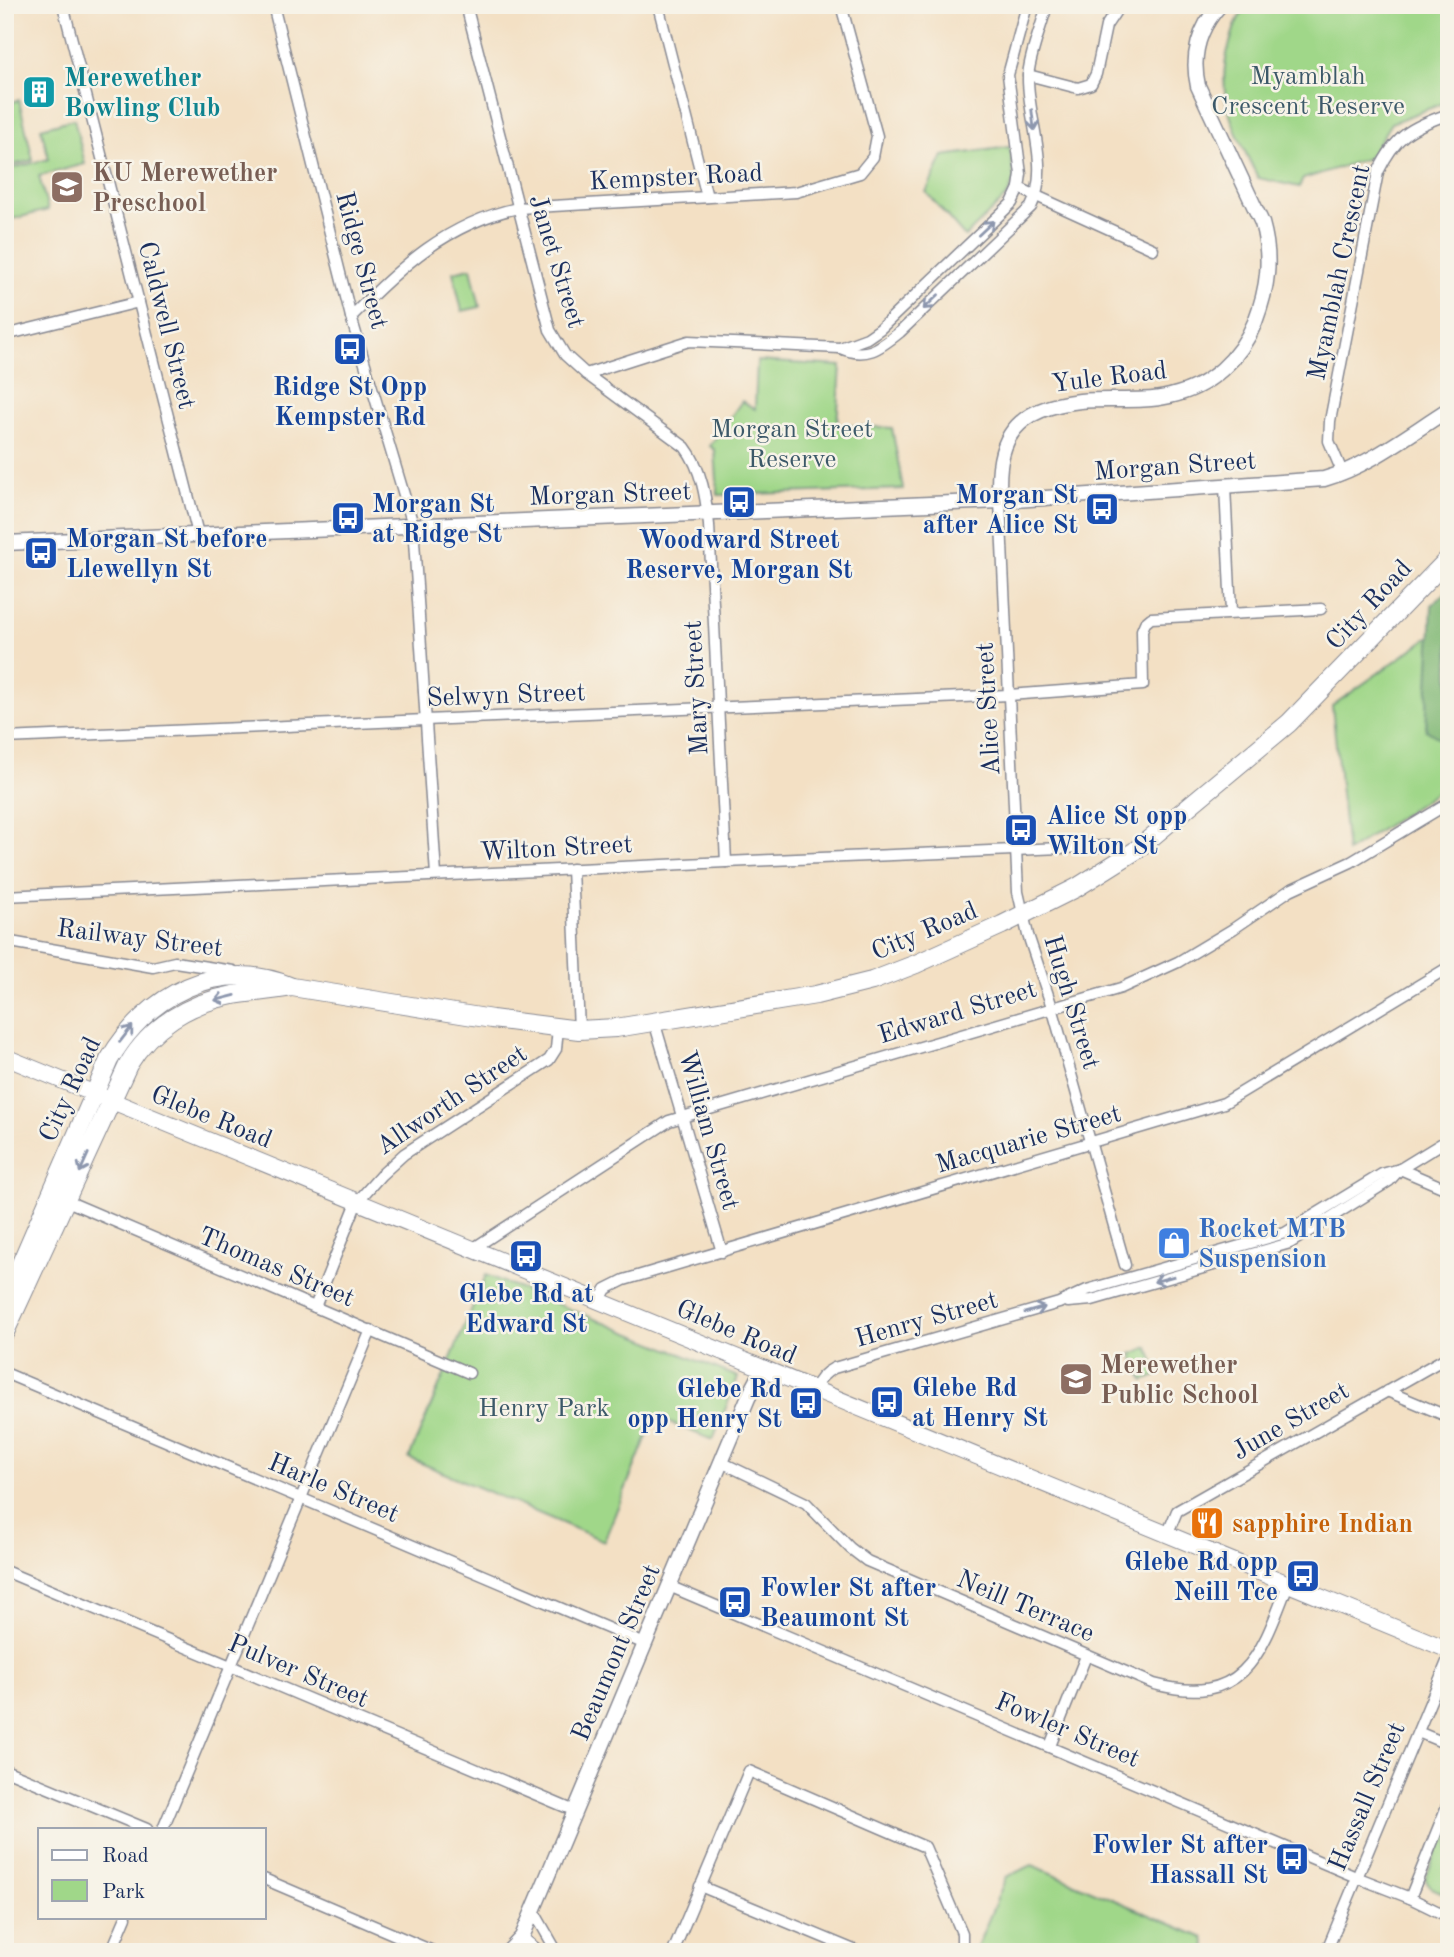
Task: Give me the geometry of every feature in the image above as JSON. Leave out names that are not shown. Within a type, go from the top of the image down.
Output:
[{"type":"highway","name":"City Road","points":[[5,1300],[93,1093],[119,1042],[145,1013],[161,1001],[215,978],[270,978],[292,987],[579,1030],[615,1028],[816,995],[872,981],[916,964],[1023,914],[1115,865],[1259,749],[1322,691],[1449,558]]},
{"type":"highway","name":"City Road","points":[[5,1332],[135,1053],[150,1035],[175,1016],[231,996],[292,987]]},
{"type":"main road","name":"Glebe Road","points":[[5,1057],[1449,1650]]},
{"type":"street","name":"Caldwell Street","points":[[63,5],[198,534]]},
{"type":"street","name":"Ridge Street","points":[[272,5],[351,317],[413,526],[436,875]]},
{"type":"street","name":"Janet Street","points":[[466,5],[550,330],[565,355],[586,374],[685,447],[699,475],[708,513]]},
{"type":"street","points":[[658,5],[707,198]]},
{"type":"street","name":"Kempster Road","points":[[351,317],[394,273],[434,243],[494,213],[518,208],[796,192],[860,173],[873,157],[877,136],[841,5]]},
{"type":"street","points":[[840,348],[867,338],[880,329],[1012,203],[1019,188],[1021,174],[1008,75],[1027,5]]},
{"type":"street","points":[[586,374],[689,341],[840,348],[855,354],[880,349],[1031,207],[1037,195],[1040,178],[1028,75],[1047,5]]},
{"type":"street","points":[[1028,75],[1078,88],[1091,84],[1096,74],[1106,26],[1120,5]]},
{"type":"street","name":"Yule Road","points":[[1000,501],[999,467],[1003,446],[1014,429],[1030,415],[1043,408],[1080,401],[1152,400],[1193,389],[1230,363],[1242,349],[1252,330],[1261,307],[1266,282],[1268,245],[1262,223],[1198,86],[1194,67],[1206,20],[1220,5]]},
{"type":"street","name":"Myamblah Crescent","points":[[1343,474],[1329,441],[1330,421],[1378,172],[1388,150],[1398,139],[1418,125],[1449,114]]},
{"type":"street","points":[[1019,188],[1153,248]]},
{"type":"street","points":[[5,335],[139,302]]},
{"type":"street","name":"Morgan Street","points":[[5,543],[1000,501],[1324,479],[1343,474],[1449,409]]},
{"type":"street","points":[[1225,486],[1231,612],[1321,609]]},
{"type":"street","name":"Alice Street","points":[[1000,501],[1018,892],[1023,914]]},
{"type":"street","name":"Mary Street","points":[[708,513],[726,862]]},
{"type":"street","name":"Selwyn Street","points":[[5,738],[1009,695],[1143,685],[1142,630],[1151,618],[1231,612]]},
{"type":"street","name":"Edward Street","points":[[474,1248],[669,1121],[1121,988],[1178,962],[1290,890],[1350,862],[1449,803]]},
{"type":"street","name":"Wilton Street","points":[[5,896],[1109,846]]},
{"type":"street","points":[[572,869],[579,1030]]},
{"type":"street","name":"Hugh Street","points":[[1023,914],[1125,1265]]},
{"type":"street","name":"Railway Street","points":[[5,941],[153,967],[175,962],[270,978]]},
{"type":"street","name":"Macquarie Street","points":[[600,1300],[606,1289],[624,1280],[1224,1103],[1449,967]]},
{"type":"street","name":"William Street","points":[[654,1021],[722,1252]]},
{"type":"street","name":"Allworth Street","points":[[315,1307],[357,1202],[404,1154],[549,1060],[556,1049],[558,1028]]},
{"type":"street","name":"Henry Street","points":[[814,1390],[824,1373],[834,1368],[1059,1303],[1087,1290],[1285,1233],[1382,1174],[1400,1169],[1449,1139]]},
{"type":"street","points":[[1400,1169],[1449,1190]]},
{"type":"street","name":"Thomas Street","points":[[67,1201],[469,1373]]},
{"type":"street","points":[[163,1828],[371,1330]]},
{"type":"street","name":"June Street","points":[[1167,1535],[1177,1511],[1449,1356]]},
{"type":"street","name":"Beaumont Street","points":[[508,1952],[522,1937],[748,1398],[764,1368]]},
{"type":"street","name":"Harle Street","points":[[5,1373],[645,1644]]},
{"type":"street","points":[[1387,1391],[1449,1418]]},
{"type":"street","name":"Neill Terrace","points":[[721,1462],[806,1503],[850,1548],[867,1561],[1086,1656],[1154,1684],[1177,1690],[1208,1689],[1230,1680],[1251,1665],[1265,1644],[1288,1584]]},
{"type":"street","name":"Pulver Street","points":[[5,1571],[575,1811]]},
{"type":"street","name":"Fowler Street","points":[[669,1586],[1410,1898],[1449,1917]]},
{"type":"street","points":[[1050,1746],[1086,1656]]},
{"type":"street","name":"Hassall Street","points":[[1326,1952],[1449,1657]]},
{"type":"street","points":[[1418,1732],[1449,1745]]},
{"type":"street","points":[[5,1770],[145,1828]]},
{"type":"street","points":[[673,1952],[749,1771],[925,1847],[962,1933],[962,1952]]},
{"type":"street","points":[[1410,1898],[1449,1801]]},
{"type":"street","points":[[266,1880],[435,1952]]},
{"type":"street","points":[[701,1886],[859,1952]]},
{"type":"street","points":[[533,1910],[557,1952]]},
{"type":"street","points":[[111,1952],[126,1918]]},
{"type":"street","points":[[522,1937],[540,1952]]},
{"type":"green space","name":"Myamblah Crescent Reserve","points":[[1250,5],[1449,5],[1449,101],[1391,123],[1369,158],[1303,179],[1299,187],[1258,178],[1229,113],[1224,80],[1225,62],[1235,26]]},
{"type":"green space","points":[[19,100],[33,160],[5,167],[5,104]]},
{"type":"green space","points":[[74,119],[85,164],[39,176],[48,210],[5,221],[5,170],[49,159],[41,128]]},
{"type":"green space","points":[[1010,147],[1014,180],[1008,195],[965,237],[926,192],[943,156]]},
{"type":"green space","points":[[471,268],[480,307],[462,311],[453,272]]},
{"type":"green space","name":"Morgan Street Reserve","points":[[757,361],[841,366],[837,425],[892,428],[903,489],[718,495],[715,450],[710,446],[742,401],[755,409]]},
{"type":"green space","points":[[1449,590],[1449,744],[1426,730],[1432,605]]},
{"type":"green space","points":[[1449,623],[1449,784],[1347,852],[1332,706]]},
{"type":"green space","name":"Henry Park","points":[[486,1275],[738,1377],[713,1440],[655,1417],[604,1541],[409,1458]]},
{"type":"green space","points":[[1148,1347],[1159,1375],[1144,1381],[1132,1354]]},
{"type":"green space","points":[[1449,1823],[1449,1896],[1432,1888],[1425,1879]]},
{"type":"green space","points":[[1032,1865],[1204,1938],[1207,1952],[975,1952],[1006,1877]]},
{"type":"place","name":"Merewether Bowling Club","points":[[39,92]]},
{"type":"place","name":"KU Merewether Preschool","points":[[67,187]]},
{"type":"place","name":"Ridge St Opp Kempster Rd","points":[[350,349]]},
{"type":"place","name":"Woodward Street Reserve, Morgan St","points":[[739,502]]},
{"type":"place","name":"Morgan St after Alice St","points":[[1102,509]]},
{"type":"place","name":"Morgan St at Ridge St","points":[[348,518]]},
{"type":"place","name":"Morgan St before Llewellyn St","points":[[41,553]]},
{"type":"place","name":"Alice St opp Wilton St","points":[[1021,830]]},
{"type":"place","name":"Rocket MTB Suspension","points":[[1174,1243]]},
{"type":"place","name":"Glebe Rd at Edward St","points":[[526,1256]]},
{"type":"place","name":"Merewether Public School","points":[[1076,1379]]},
{"type":"place","name":"Glebe Rd at Henry St","points":[[887,1402]]},
{"type":"place","name":"Glebe Rd opp Henry St","points":[[806,1403]]},
{"type":"place","name":"sapphire Indian","points":[[1207,1523]]},
{"type":"place","name":"Glebe Rd opp Neill Tce","points":[[1303,1576]]},
{"type":"place","name":"Fowler St after Beaumont St","points":[[735,1602]]},
{"type":"place","name":"Fowler St after Hassall St","points":[[1292,1859]]}]
